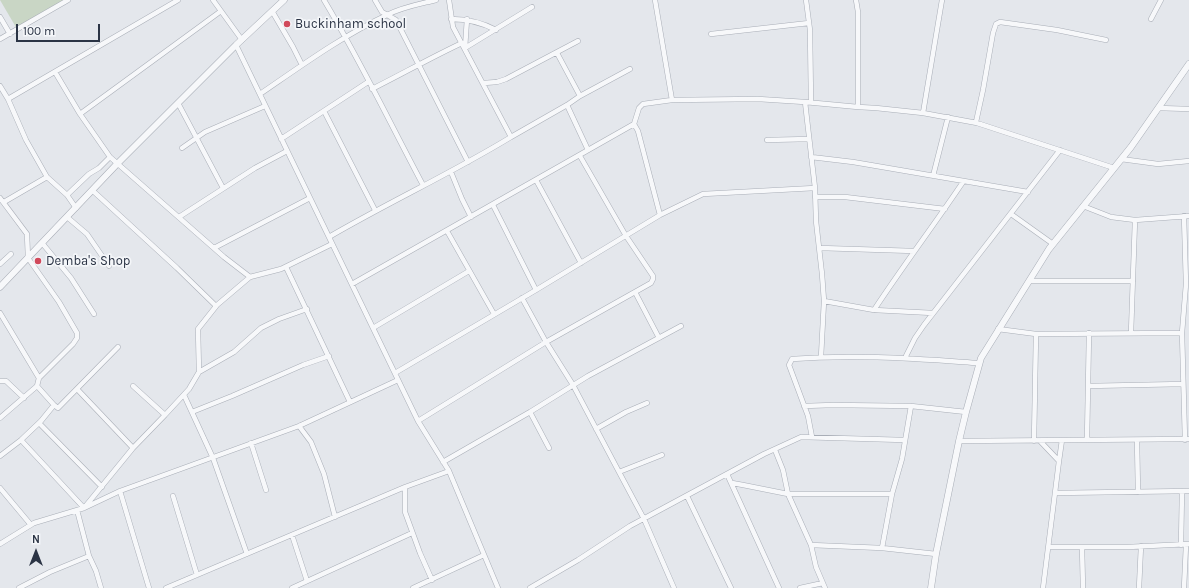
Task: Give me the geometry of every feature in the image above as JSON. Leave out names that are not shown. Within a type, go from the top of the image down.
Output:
[{"type":"street","points":[[0,39],[68,0]]},
{"type":"street","points":[[8,99],[178,0]]},
{"type":"street","points":[[213,0],[242,40]]},
{"type":"street","points":[[0,287],[117,164],[236,45],[284,0]]},
{"type":"street","points":[[324,0],[346,37],[423,186]]},
{"type":"street","points":[[376,0],[382,12],[396,20],[468,162]]},
{"type":"street","points":[[260,94],[346,37],[387,14],[436,0]]},
{"type":"street","points":[[449,0],[453,26],[511,137]]},
{"type":"street","points":[[655,0],[672,100]]},
{"type":"street","points":[[806,0],[809,24],[811,102]]},
{"type":"street","points":[[856,0],[858,12],[858,107]]},
{"type":"street","points":[[923,113],[942,0]]},
{"type":"street","points":[[1151,20],[1161,0]]},
{"type":"street","points":[[465,48],[532,7]]},
{"type":"street","points":[[80,114],[221,11]]},
{"type":"street","points":[[272,11],[302,65]]},
{"type":"street","points":[[0,17],[10,34]]},
{"type":"street","points":[[451,19],[467,19],[496,30]]},
{"type":"street","points":[[465,48],[467,19]]},
{"type":"street","points":[[976,122],[996,24],[1000,22],[1057,30],[1106,40]]},
{"type":"street","points":[[711,34],[809,24]]},
{"type":"street","points":[[484,83],[497,82],[506,79],[578,41]]},
{"type":"street","points":[[372,89],[441,52],[462,43]]},
{"type":"street","points":[[236,45],[418,421],[449,471],[498,588]]},
{"type":"street","points":[[557,53],[580,96]]},
{"type":"street","points":[[931,588],[936,554],[959,440],[979,362],[1053,244],[1121,159],[1189,64]]},
{"type":"street","points":[[329,237],[375,210],[451,172],[566,106],[580,96],[630,69]]},
{"type":"street","points":[[55,72],[80,114],[110,157],[214,248],[250,277]]},
{"type":"street","points":[[281,139],[368,82]]},
{"type":"street","points":[[0,86],[8,99],[26,140],[47,177],[67,195],[76,208]]},
{"type":"street","points":[[352,284],[634,124],[639,108],[643,104],[672,100],[758,99],[811,102],[923,113],[976,122],[1114,168]]},
{"type":"street","points":[[805,102],[815,188],[816,221],[820,248],[824,301],[821,357]]},
{"type":"street","points":[[178,103],[223,188]]},
{"type":"street","points":[[182,148],[205,132],[265,106]]},
{"type":"street","points":[[566,106],[588,150]]},
{"type":"street","points":[[1158,108],[1189,109]]},
{"type":"street","points":[[324,111],[375,210]]},
{"type":"street","points":[[933,176],[948,117]]},
{"type":"street","points":[[634,124],[638,131],[660,215]]},
{"type":"street","points":[[767,140],[809,139]]},
{"type":"street","points":[[905,358],[916,338],[933,313],[1060,150]]},
{"type":"street","points":[[179,217],[254,168],[287,151]]},
{"type":"street","points":[[418,421],[546,342],[652,283],[653,279],[626,236],[580,156]]},
{"type":"street","points":[[67,195],[110,157]]},
{"type":"street","points":[[811,158],[853,162],[1028,192]]},
{"type":"street","points":[[1121,159],[1158,164],[1189,161]]},
{"type":"street","points":[[451,172],[471,217]]},
{"type":"street","points":[[0,418],[37,386],[39,378],[78,338],[77,333],[59,302],[28,258],[27,234],[2,200],[47,177]]},
{"type":"street","points":[[536,180],[580,263]]},
{"type":"street","points":[[874,310],[963,182]]},
{"type":"street","points":[[395,373],[660,215],[703,194],[815,188]]},
{"type":"street","points":[[92,190],[216,306]]},
{"type":"street","points":[[815,197],[845,197],[945,209]]},
{"type":"street","points":[[214,248],[310,198]]},
{"type":"street","points":[[493,205],[536,290]]},
{"type":"street","points":[[959,440],[1187,440],[1183,384],[1182,333],[1186,284],[1187,216],[1135,220],[1111,217],[1083,206]]},
{"type":"street","points":[[1011,214],[1053,244]]},
{"type":"street","points":[[67,217],[87,234],[109,266]]},
{"type":"street","points":[[1131,334],[1135,220]]},
{"type":"street","points":[[446,231],[494,314]]},
{"type":"street","points":[[42,243],[71,278],[94,314]]},
{"type":"street","points":[[84,508],[133,448],[184,395],[197,377],[198,329],[216,306],[250,277],[286,267],[332,244]]},
{"type":"street","points":[[820,248],[914,251]]},
{"type":"street","points":[[0,264],[10,254]]},
{"type":"street","points":[[286,267],[350,402]]},
{"type":"street","points":[[373,328],[469,271]]},
{"type":"street","points":[[1029,281],[1133,281]]},
{"type":"street","points":[[635,292],[659,338]]},
{"type":"street","points":[[522,298],[572,385],[644,519],[674,588]]},
{"type":"street","points":[[824,301],[874,310],[933,313]]},
{"type":"street","points":[[198,372],[234,352],[261,328],[279,319],[307,309]]},
{"type":"street","points":[[0,313],[39,378]]},
{"type":"street","points":[[443,462],[530,412],[572,385],[681,326]]},
{"type":"street","points":[[998,330],[1036,334],[1182,333]]},
{"type":"street","points":[[1034,441],[1036,334]]},
{"type":"street","points":[[1087,440],[1089,334]]},
{"type":"street","points":[[37,386],[58,408],[118,347]]},
{"type":"street","points":[[192,412],[328,356]]},
{"type":"street","points":[[812,437],[808,416],[789,366],[792,359],[821,357],[905,358],[979,362]]},
{"type":"street","points":[[0,544],[31,525],[84,508],[120,491],[299,426],[398,380]]},
{"type":"street","points":[[0,381],[6,381],[24,398]]},
{"type":"street","points":[[1088,386],[1183,384]]},
{"type":"street","points":[[133,386],[165,415]]},
{"type":"street","points":[[77,389],[133,448]]},
{"type":"street","points":[[184,395],[213,458],[247,554]]},
{"type":"street","points":[[596,429],[626,412],[647,403]]},
{"type":"street","points":[[0,456],[21,440],[39,423],[54,405]]},
{"type":"street","points":[[804,406],[910,406],[966,412]]},
{"type":"street","points":[[882,548],[892,494],[902,459],[910,406]]},
{"type":"street","points":[[530,412],[549,448]]},
{"type":"street","points":[[39,423],[102,487]]},
{"type":"street","points":[[299,426],[311,442],[324,474],[335,517]]},
{"type":"street","points":[[530,588],[578,560],[617,534],[727,474],[801,437],[904,440]]},
{"type":"street","points":[[21,440],[84,508]]},
{"type":"street","points":[[1043,588],[1062,440]]},
{"type":"street","points":[[1137,440],[1138,492]]},
{"type":"street","points":[[1040,441],[1059,461]]},
{"type":"street","points":[[251,443],[266,490]]},
{"type":"street","points":[[775,450],[783,470],[788,494],[811,545],[816,567],[824,586],[800,588]]},
{"type":"street","points":[[619,472],[662,455]]},
{"type":"street","points":[[166,588],[405,487],[449,471]]},
{"type":"street","points":[[727,474],[779,588]]},
{"type":"street","points":[[732,484],[743,484],[788,494],[892,494]]},
{"type":"street","points":[[405,487],[405,512],[412,533],[432,580]]},
{"type":"street","points":[[0,488],[31,525]]},
{"type":"street","points":[[120,491],[149,588]]},
{"type":"street","points":[[1181,545],[1182,491]]},
{"type":"street","points":[[1056,493],[1189,491]]},
{"type":"street","points":[[173,496],[197,575]]},
{"type":"street","points":[[687,496],[731,588]]},
{"type":"street","points":[[77,510],[89,556],[96,571],[101,588]]},
{"type":"street","points":[[293,588],[412,533]]},
{"type":"street","points":[[292,535],[307,581]]},
{"type":"street","points":[[1049,547],[1188,544],[1184,588]]},
{"type":"street","points":[[811,545],[882,548],[936,554]]},
{"type":"street","points":[[1139,588],[1140,546]]},
{"type":"street","points":[[1082,547],[1083,588]]},
{"type":"street","points":[[413,588],[484,555]]},
{"type":"street","points":[[19,588],[50,572],[89,556]]},
{"type":"green space","points":[[0,0],[65,0],[17,29]]},
{"type":"place","name":"Buckinham school","points":[[287,24]]},
{"type":"place","name":"Demba's Shop","points":[[38,261]]}]
